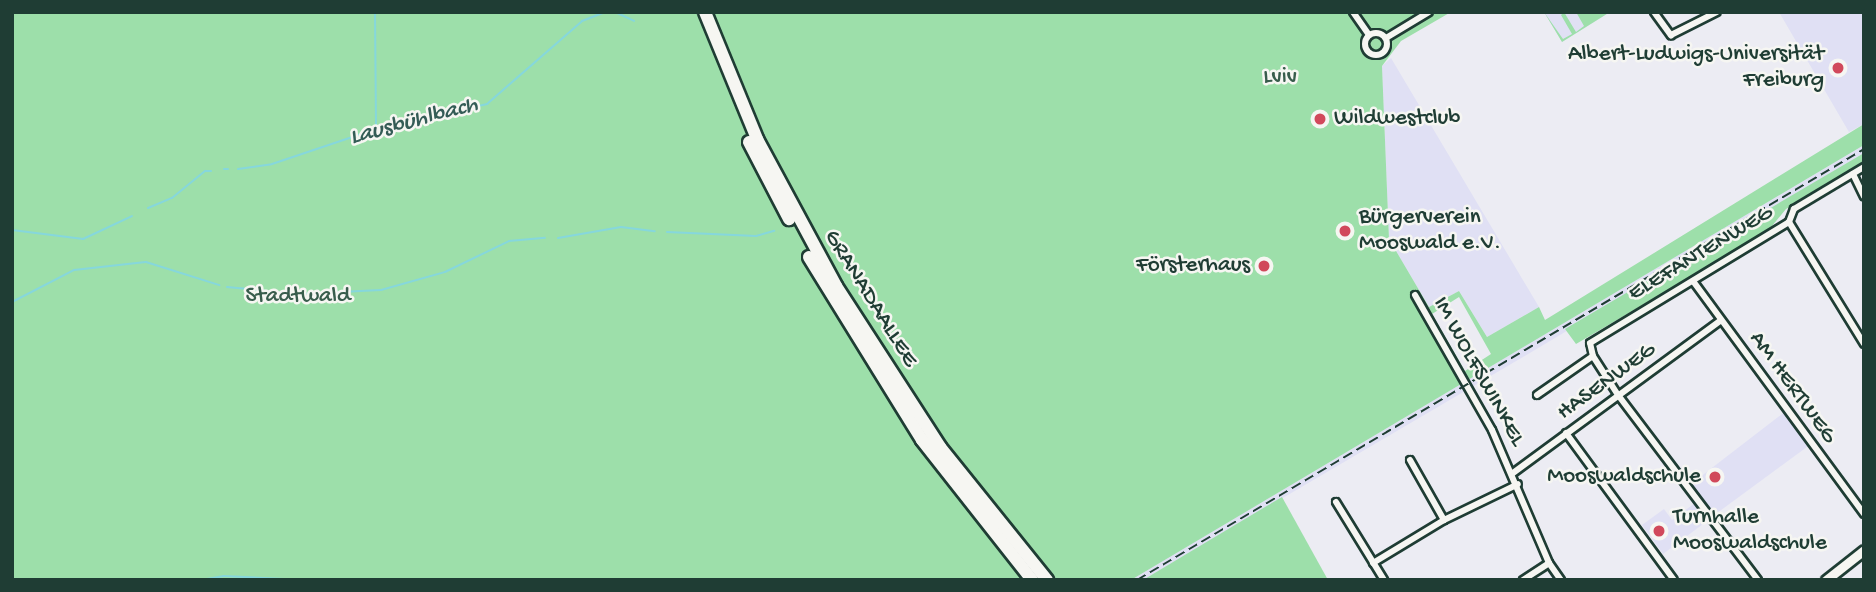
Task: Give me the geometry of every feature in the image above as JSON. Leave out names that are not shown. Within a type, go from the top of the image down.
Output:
[{"type":"highway","name":"GRANADAALLEE","points":[[696,12],[766,177],[856,339],[936,459],[1032,580]]},
{"type":"highway","name":"GRANADAALLEE","points":[[705,12],[757,139],[836,286],[940,447],[1047,580]]},
{"type":"main road","points":[[1831,578],[1864,550]]},
{"type":"street","points":[[1353,12],[1369,35]]},
{"type":"street","points":[[1386,38],[1429,12]]},
{"type":"street","points":[[1654,12],[1665,30],[1678,34],[1717,12]]},
{"type":"street","points":[[1369,35],[1378,33],[1386,38]]},
{"type":"street","points":[[1369,35],[1365,48],[1374,55],[1385,51],[1386,38]]},
{"type":"street","name":"ELEFANTENWEG","points":[[1593,356],[1590,347],[1595,338],[1789,222],[1794,209],[1864,167]]},
{"type":"street","points":[[1853,174],[1864,198]]},
{"type":"street","points":[[1789,222],[1864,344]]},
{"type":"street","name":"AM HERTWEG","points":[[1692,281],[1864,514]]},
{"type":"street","name":"IM WOLFSWINKEL","points":[[1415,295],[1513,473],[1549,563],[1561,580]]},
{"type":"street","name":"HASENWEG","points":[[1513,473],[1721,320]]},
{"type":"street","points":[[1537,395],[1593,356],[1618,395],[1758,580]]},
{"type":"street","points":[[1566,433],[1674,580]]},
{"type":"street","points":[[1410,460],[1444,520]]},
{"type":"street","points":[[1373,563],[1444,520],[1518,484]]},
{"type":"street","points":[[1336,502],[1384,580]]},
{"type":"street","points":[[1523,580],[1549,563]]},
{"type":"shaded area","points":[[1544,12],[1610,12],[1562,42]]},
{"type":"shaded area","name":"Albert-Ludwigs-Universität Freiburg","points":[[1779,12],[1864,12],[1864,124],[1849,132]]},
{"type":"shaded area","points":[[1391,58],[1539,307],[1487,337],[1459,291],[1429,307],[1389,239],[1382,66]]},
{"type":"shaded area","points":[[1864,145],[1864,153],[1523,357],[1143,580],[1131,580]]},
{"type":"shaded area","points":[[1786,411],[1811,444],[1713,516],[1691,484]]},
{"type":"shaded area","points":[[1695,503],[1707,521],[1663,554],[1642,525],[1664,509],[1672,520]]},
{"type":"green space","name":"Stadtwald","points":[[12,12],[1451,12],[1401,41],[1382,66],[1389,239],[1429,307],[1459,291],[1487,337],[1539,307],[1545,320],[1864,124],[1864,145],[1131,580],[12,580]],"holes":[[[1459,297],[1491,354],[1465,371],[1432,314]]]},
{"type":"green space","points":[[1544,12],[1563,39],[1572,34],[1561,15],[1564,12],[1576,32],[1584,26],[1576,12],[1610,12],[1562,42]]},
{"type":"green space","points":[[1864,153],[1864,164],[1786,209],[1767,232],[1576,344],[1565,329]]},
{"type":"green space","points":[[1282,497],[1328,580],[1143,580],[1265,507]]},
{"type":"waterway","points":[[375,12],[376,127]]},
{"type":"waterway","name":"Lausbühlbach","points":[[238,169],[272,164],[379,128],[487,104],[582,21],[605,12]]},
{"type":"waterway","points":[[615,12],[634,21]]},
{"type":"waterway","name":"Lausbühlbach","points":[[148,208],[172,198],[205,171],[211,171]]},
{"type":"waterway","name":"Lausbühlbach","points":[[12,230],[83,239],[132,216]]},
{"type":"waterway","points":[[558,238],[621,227],[655,231]]},
{"type":"waterway","points":[[667,232],[756,236],[774,231]]},
{"type":"waterway","points":[[227,287],[299,294],[381,290],[445,272],[509,241],[545,238]]},
{"type":"waterway","points":[[12,302],[74,270],[146,262],[219,285]]},
{"type":"waterway","points":[[201,580],[223,576],[305,580]]},
{"type":"railway","points":[[1137,580],[1864,149]]},
{"type":"place","name":"Albert-Ludwigs-Universität Freiburg","points":[[1838,68]]},
{"type":"place","name":"Wildwestclub","points":[[1320,119]]},
{"type":"place","name":"Bürgerverein Mooswald e.V.","points":[[1345,231]]},
{"type":"place","name":"Försterhaus","points":[[1264,266]]},
{"type":"place","name":"Mooswaldschule","points":[[1715,477]]},
{"type":"place","name":"Turnhalle Mooswaldschule","points":[[1659,531]]},
{"type":"park label","name":"Lviv","points":[[1280,78]]}]
